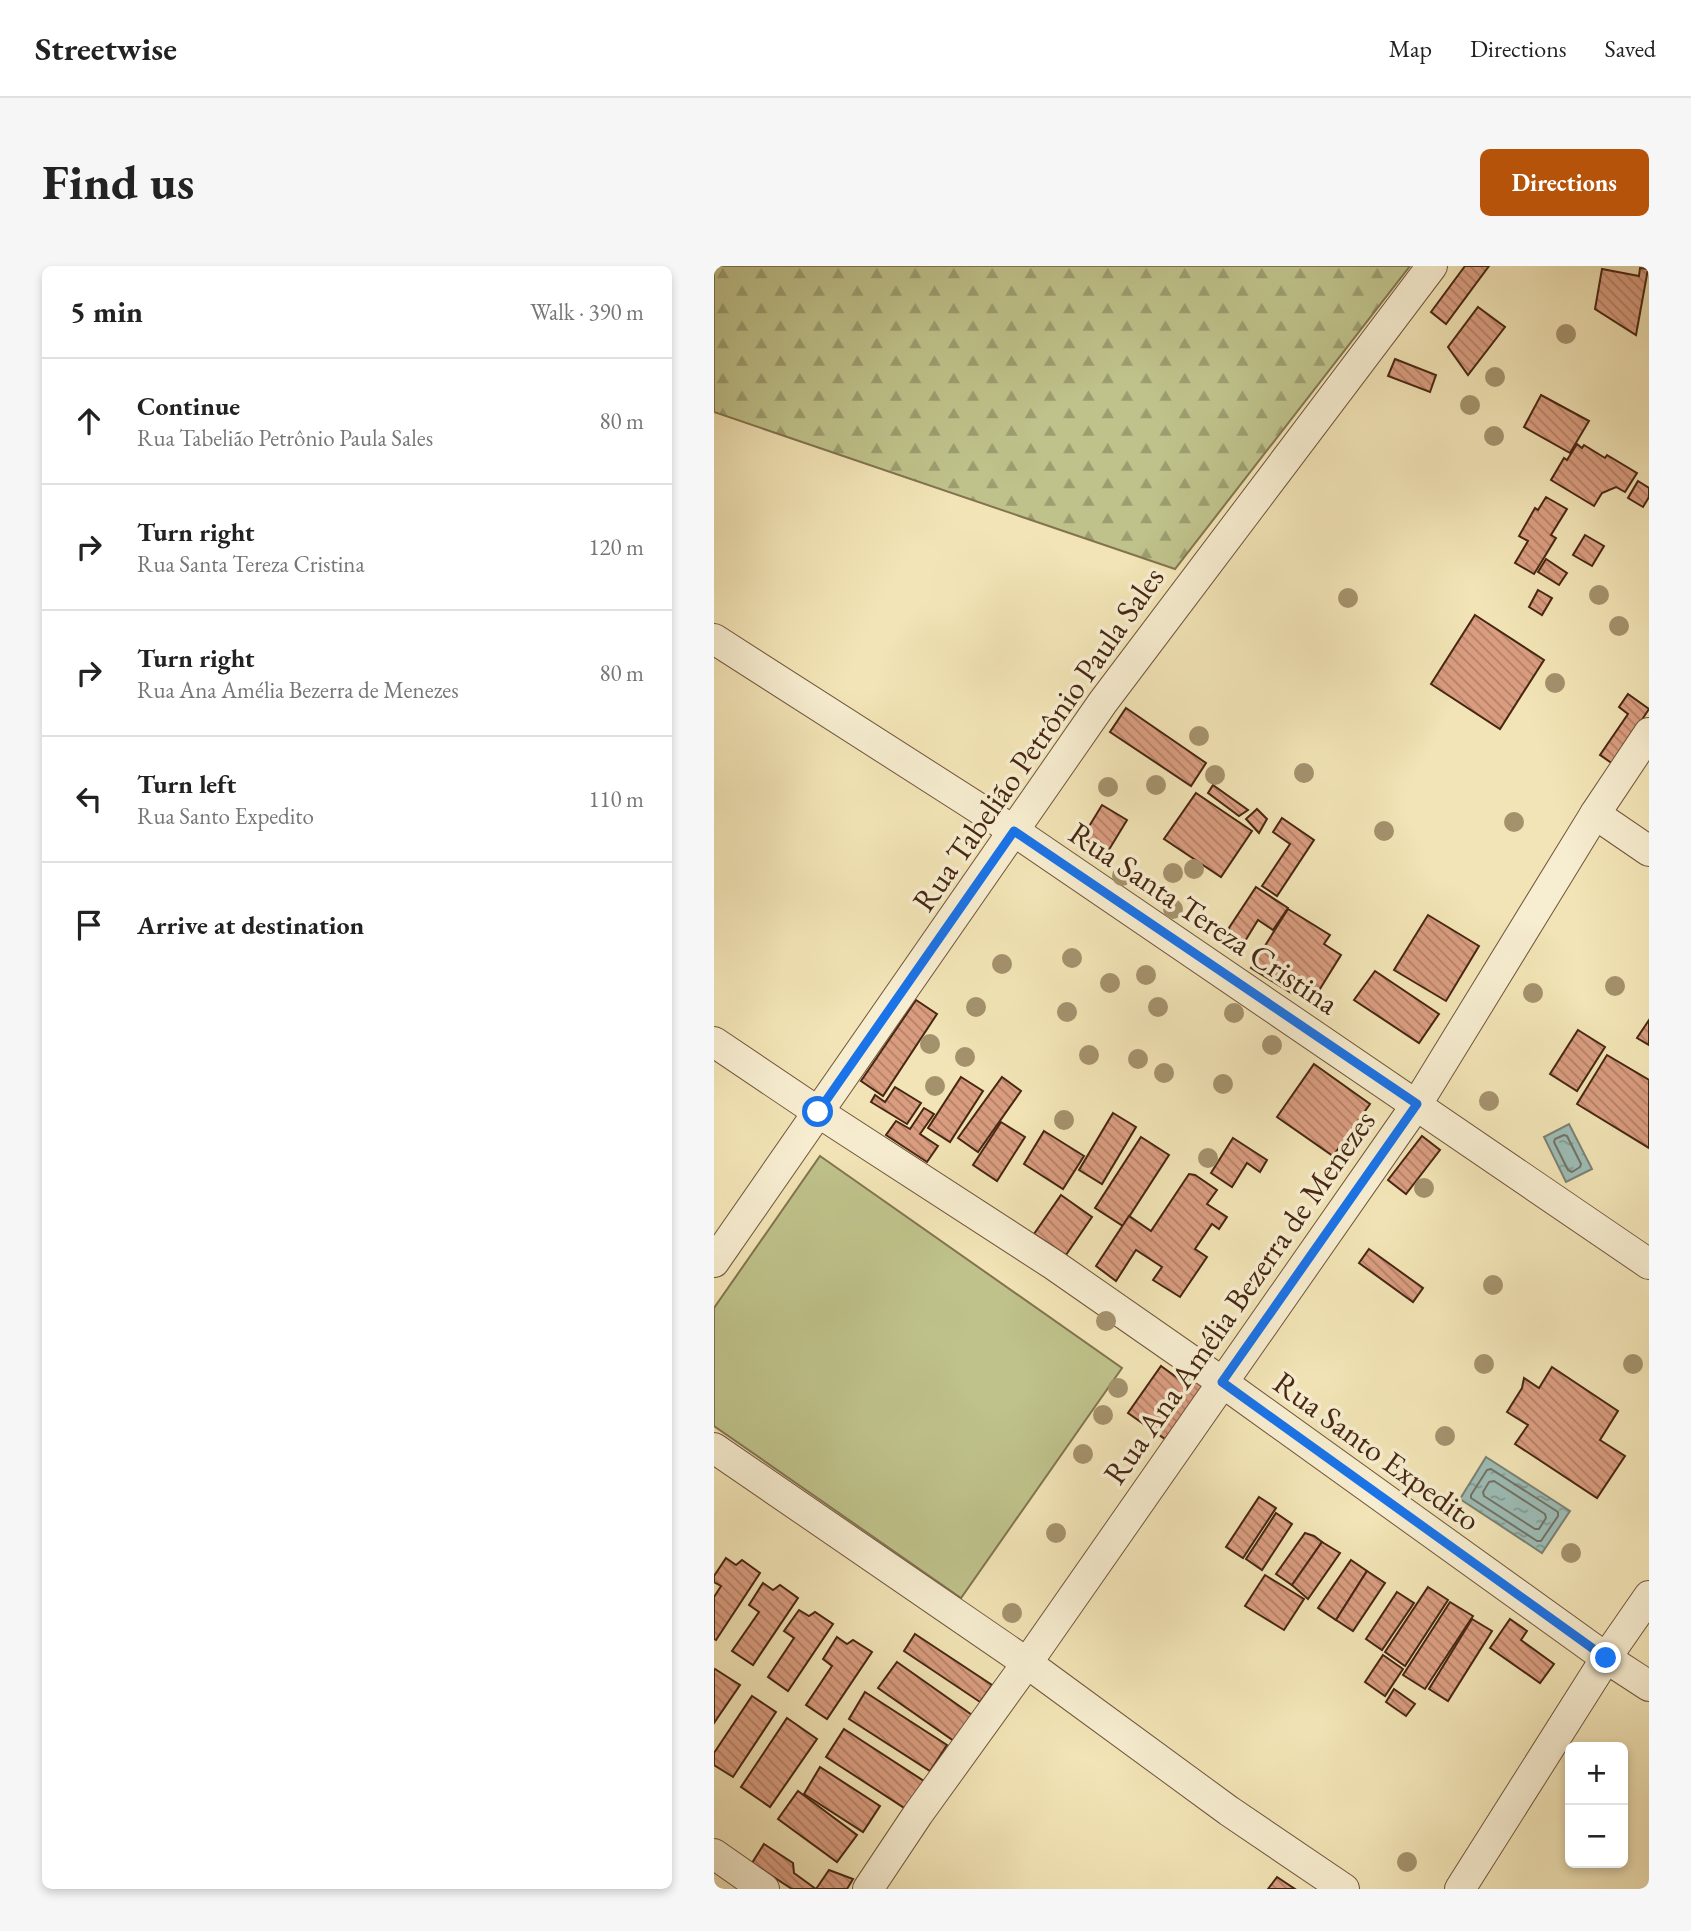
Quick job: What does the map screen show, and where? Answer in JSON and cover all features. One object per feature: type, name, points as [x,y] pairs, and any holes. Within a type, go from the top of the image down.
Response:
[{"type":"street","name":"Rua Tabelião Petrônio Paula Sales","points":[[714,1262],[1103,702],[1432,266]]},
{"type":"street","name":"Rua Santa Tereza Cristina","points":[[714,639],[1014,831],[1649,1264]]},
{"type":"street","name":"Rua Ana Amélia Bezerra de Menezes","points":[[868,1889],[1417,1104],[1595,814],[1649,733]]},
{"type":"street","points":[[1595,814],[1649,851]]},
{"type":"street","name":"Rua Santo Expedito","points":[[714,1042],[1054,1265],[1649,1686]]},
{"type":"street","points":[[714,1448],[1027,1663],[1229,1811],[1344,1889]]},
{"type":"street","points":[[1460,1889],[1606,1658],[1649,1596]]},
{"type":"street","points":[[714,1854],[765,1889]]},
{"type":"green space","points":[[714,266],[1410,266],[1175,569],[714,412]]},
{"type":"green space","points":[[820,1156],[1122,1368],[961,1598],[714,1426],[714,1308]]},
{"type":"water","points":[[1569,1124],[1592,1169],[1566,1182],[1544,1137]]},
{"type":"water","points":[[1486,1457],[1570,1511],[1542,1553],[1460,1499]]},
{"type":"building","points":[[1465,266],[1489,266],[1446,324],[1431,312]]},
{"type":"building","points":[[1640,268],[1648,269],[1636,335],[1595,309],[1602,269],[1639,276]]},
{"type":"building","points":[[1478,307],[1505,327],[1468,375],[1448,347]]},
{"type":"building","points":[[1395,359],[1436,375],[1430,392],[1388,376]]},
{"type":"building","points":[[1541,395],[1589,421],[1570,453],[1524,427]]},
{"type":"building","points":[[1577,444],[1582,448],[1584,445],[1605,458],[1607,455],[1637,473],[1625,492],[1616,487],[1602,493],[1594,506],[1551,480],[1564,458],[1567,460]]},
{"type":"building","points":[[1638,481],[1649,488],[1649,497],[1643,507],[1628,498]]},
{"type":"building","points":[[1546,497],[1567,509],[1551,535],[1556,538],[1534,574],[1515,563],[1528,541],[1519,536],[1535,508],[1538,510]]},
{"type":"building","points":[[1585,535],[1604,546],[1592,566],[1573,555]]},
{"type":"building","points":[[1546,559],[1567,573],[1559,585],[1538,572]]},
{"type":"building","points":[[1538,590],[1552,598],[1542,615],[1529,607]]},
{"type":"building","points":[[1475,615],[1544,660],[1500,729],[1431,684]]},
{"type":"building","points":[[1628,694],[1649,709],[1613,764],[1600,755],[1628,714],[1619,707]]},
{"type":"building","points":[[1126,708],[1206,763],[1191,786],[1110,732]]},
{"type":"building","points":[[1213,785],[1248,810],[1239,816],[1208,793]]},
{"type":"building","points":[[1196,793],[1252,831],[1221,877],[1164,839]]},
{"type":"building","points":[[1102,805],[1127,820],[1107,853],[1082,838]]},
{"type":"building","points":[[1257,809],[1267,819],[1259,833],[1246,819]]},
{"type":"building","points":[[1282,818],[1314,840],[1277,896],[1262,886],[1290,844],[1273,832]]},
{"type":"building","points":[[1256,887],[1288,908],[1273,930],[1258,920],[1239,951],[1221,940]]},
{"type":"building","points":[[1288,909],[1330,935],[1324,944],[1341,955],[1318,992],[1301,981],[1293,994],[1251,968]]},
{"type":"building","points":[[1428,915],[1479,946],[1446,1001],[1394,970]]},
{"type":"building","points":[[1375,971],[1439,1014],[1419,1043],[1354,1000]]},
{"type":"building","points":[[916,1000],[937,1014],[883,1096],[861,1081]]},
{"type":"building","points":[[1649,1020],[1649,1045],[1637,1038]]},
{"type":"building","points":[[1578,1030],[1605,1047],[1577,1091],[1550,1074]]},
{"type":"building","points":[[1607,1055],[1649,1080],[1649,1148],[1577,1104]]},
{"type":"building","points":[[1314,1064],[1370,1104],[1333,1156],[1277,1117]]},
{"type":"building","points":[[961,1077],[983,1091],[950,1142],[928,1128]]},
{"type":"building","points":[[1002,1077],[1021,1091],[978,1152],[958,1138]]},
{"type":"building","points":[[895,1087],[921,1103],[907,1124],[871,1102],[875,1095],[885,1102]]},
{"type":"building","points":[[924,1108],[934,1114],[920,1134],[938,1146],[927,1162],[886,1135],[896,1121],[910,1129]]},
{"type":"building","points":[[1113,1113],[1136,1127],[1102,1184],[1079,1170]]},
{"type":"building","points":[[1001,1122],[1025,1137],[997,1181],[973,1165]]},
{"type":"building","points":[[1044,1131],[1084,1156],[1063,1189],[1024,1164]]},
{"type":"building","points":[[1422,1136],[1440,1150],[1406,1194],[1388,1180]]},
{"type":"building","points":[[1141,1137],[1169,1155],[1123,1226],[1095,1208]]},
{"type":"building","points":[[1233,1138],[1267,1160],[1260,1172],[1247,1163],[1232,1187],[1211,1173]]},
{"type":"building","points":[[1189,1174],[1195,1175],[1217,1190],[1207,1204],[1227,1217],[1219,1229],[1212,1224],[1195,1249],[1207,1257],[1180,1297],[1153,1280],[1162,1267],[1136,1250],[1116,1281],[1096,1266],[1129,1216],[1151,1231]]},
{"type":"building","points":[[1061,1195],[1092,1217],[1066,1255],[1034,1234]]},
{"type":"building","points":[[1369,1249],[1423,1288],[1413,1302],[1359,1263]]},
{"type":"building","points":[[1161,1366],[1179,1379],[1188,1366],[1208,1380],[1165,1439],[1128,1413]]},
{"type":"building","points":[[1552,1367],[1618,1411],[1600,1440],[1625,1456],[1597,1498],[1515,1444],[1528,1425],[1507,1412],[1522,1388],[1524,1378],[1539,1388]]},
{"type":"building","points":[[1259,1497],[1276,1508],[1243,1558],[1226,1547]]},
{"type":"building","points":[[1276,1513],[1292,1524],[1262,1570],[1246,1559]]},
{"type":"building","points":[[1305,1533],[1322,1542],[1292,1585],[1276,1574]]},
{"type":"building","points":[[1322,1542],[1340,1553],[1308,1599],[1292,1585]]},
{"type":"building","points":[[726,1558],[736,1565],[742,1560],[760,1573],[716,1640],[714,1597],[721,1586],[714,1582],[714,1576]]},
{"type":"building","points":[[1351,1560],[1367,1571],[1336,1620],[1318,1608]]},
{"type":"building","points":[[1367,1571],[1385,1583],[1353,1631],[1336,1620]]},
{"type":"building","points":[[1265,1575],[1304,1599],[1284,1630],[1245,1606]]},
{"type":"building","points":[[763,1583],[773,1590],[780,1585],[798,1598],[753,1665],[732,1651],[759,1612],[749,1605]]},
{"type":"building","points":[[1428,1587],[1448,1600],[1405,1666],[1385,1652]]},
{"type":"building","points":[[1397,1592],[1414,1603],[1382,1650],[1366,1639]]},
{"type":"building","points":[[1450,1602],[1473,1616],[1425,1689],[1403,1675]]},
{"type":"building","points":[[799,1610],[809,1616],[815,1612],[833,1624],[788,1691],[768,1677],[794,1638],[784,1631]]},
{"type":"building","points":[[1472,1619],[1492,1631],[1448,1701],[1429,1689]]},
{"type":"building","points":[[1510,1619],[1527,1631],[1521,1640],[1554,1664],[1540,1683],[1490,1648]]},
{"type":"building","points":[[915,1634],[992,1685],[980,1702],[904,1651]]},
{"type":"building","points":[[837,1637],[847,1644],[853,1640],[872,1652],[827,1719],[806,1705],[832,1666],[823,1659]]},
{"type":"building","points":[[1383,1655],[1403,1669],[1385,1696],[1365,1682]]},
{"type":"building","points":[[897,1662],[972,1715],[954,1741],[878,1688]]},
{"type":"building","points":[[714,1670],[740,1685],[714,1723]]},
{"type":"building","points":[[1394,1689],[1415,1704],[1406,1716],[1386,1702]]},
{"type":"building","points":[[865,1692],[947,1745],[930,1771],[849,1719]]},
{"type":"building","points":[[752,1696],[776,1712],[733,1777],[714,1765],[714,1753]]},
{"type":"building","points":[[787,1718],[817,1739],[770,1807],[741,1787]]},
{"type":"building","points":[[844,1729],[927,1783],[909,1811],[826,1757]]},
{"type":"building","points":[[820,1767],[880,1806],[863,1832],[804,1794]]},
{"type":"building","points":[[798,1791],[857,1835],[837,1862],[778,1819]]},
{"type":"building","points":[[764,1844],[793,1863],[794,1873],[816,1889],[792,1889],[752,1863]]},
{"type":"building","points":[[829,1870],[853,1879],[847,1889],[816,1889]]},
{"type":"building","points":[[1277,1877],[1295,1889],[1268,1889]]},
{"type":"route","points":[[818,1112],[1014,831],[1417,1104],[1222,1382],[1606,1658]]}]
